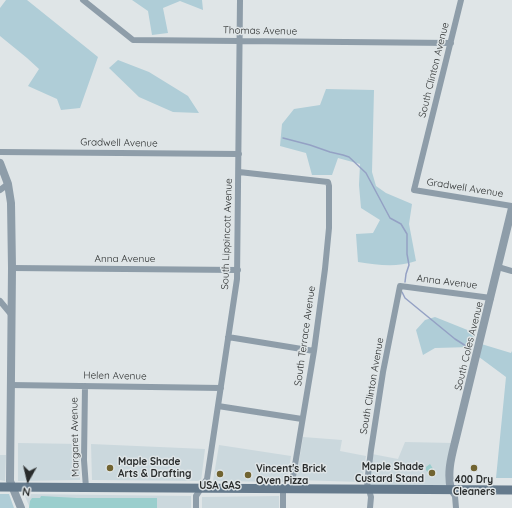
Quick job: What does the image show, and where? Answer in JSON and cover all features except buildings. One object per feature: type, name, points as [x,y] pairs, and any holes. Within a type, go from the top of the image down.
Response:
[{"type":"main road","points":[[0,487],[512,490]]},
{"type":"street","name":"Thomas Avenue","points":[[83,0],[133,40],[451,43]]},
{"type":"street","name":"South Lippincott Avenue","points":[[196,508],[196,496],[207,479],[238,270],[240,0]]},
{"type":"street","name":"South Clinton Avenue","points":[[414,190],[461,0]]},
{"type":"street","name":"Gradwell Avenue","points":[[0,152],[239,154]]},
{"type":"street","points":[[0,164],[8,184],[11,203],[12,268],[10,313],[10,480],[21,508]]},
{"type":"street","name":"South Terrace Avenue","points":[[239,172],[328,182],[329,186],[330,228],[314,351],[302,419],[283,508]]},
{"type":"street","points":[[0,190],[8,184]]},
{"type":"street","name":"Gradwell Avenue","points":[[414,190],[512,207]]},
{"type":"street","name":"South Coles Avenue","points":[[451,490],[449,470],[512,207]]},
{"type":"street","points":[[498,267],[512,271]]},
{"type":"street","name":"Anna Avenue","points":[[12,268],[238,270]]},
{"type":"street","name":"South Clinton Avenue","points":[[370,508],[368,483],[372,446],[400,286]]},
{"type":"street","name":"Anna Avenue","points":[[400,286],[491,298]]},
{"type":"street","points":[[0,301],[10,313]]},
{"type":"street","points":[[228,337],[314,351]]},
{"type":"street","name":"Helen Avenue","points":[[10,385],[221,388]]},
{"type":"street","name":"Margaret Avenue","points":[[85,386],[84,460],[86,488]]},
{"type":"street","points":[[218,406],[302,419]]},
{"type":"street","points":[[451,490],[456,496],[456,508]]},
{"type":"shaded area","points":[[6,0],[27,0],[98,57],[80,108],[61,110],[57,99],[28,86],[39,69],[0,36],[0,8]]},
{"type":"shaded area","points":[[132,0],[202,0],[203,10],[180,1],[163,8],[168,33],[152,35],[148,11]]},
{"type":"shaded area","points":[[118,60],[149,72],[188,96],[199,113],[173,112],[139,97],[109,68]]},
{"type":"shaded area","points":[[326,89],[374,90],[372,172],[376,186],[386,193],[412,204],[409,224],[416,261],[401,265],[380,265],[358,262],[356,234],[373,233],[380,220],[361,208],[359,185],[360,164],[338,158],[332,175],[312,175],[306,153],[280,146],[282,124],[294,109],[320,105]]},
{"type":"shaded area","points":[[435,317],[475,333],[471,347],[435,348],[423,355],[416,330],[425,320]]},
{"type":"shaded area","points":[[478,343],[511,353],[512,351],[512,478],[496,478],[506,377],[475,354]]},
{"type":"shaded area","points":[[303,437],[342,440],[340,451],[366,456],[362,482],[296,480]]},
{"type":"shaded area","points":[[405,442],[453,443],[449,489],[369,488],[372,454],[398,459]]},
{"type":"shaded area","points":[[18,443],[80,444],[80,480],[18,481]]},
{"type":"shaded area","points":[[91,444],[205,449],[201,481],[92,480]]},
{"type":"shaded area","points":[[219,445],[291,456],[287,482],[213,481]]},
{"type":"shaded area","points":[[0,455],[6,455],[5,481],[0,480]]},
{"type":"shaded area","points":[[0,494],[9,494],[14,508],[0,508]]},
{"type":"shaded area","points":[[24,494],[191,496],[191,508],[30,508]]},
{"type":"shaded area","points":[[279,496],[279,508],[202,508],[202,497]]},
{"type":"waterway","points":[[283,138],[349,157],[366,173],[390,218],[401,224],[407,234],[407,254],[409,265],[405,282]]},
{"type":"waterway","points":[[402,292],[405,298],[455,339],[466,346],[470,352]]},
{"type":"place","name":"Maple Shade Arts & Drafting","points":[[110,468]]},
{"type":"place","name":"400 Dry Cleaners","points":[[474,468]]},
{"type":"place","name":"Maple Shade Custard Stand","points":[[432,473]]},
{"type":"place","name":"USA GAS","points":[[220,474]]},
{"type":"place","name":"Vincent's Brick Oven Pizza","points":[[248,475]]}]
